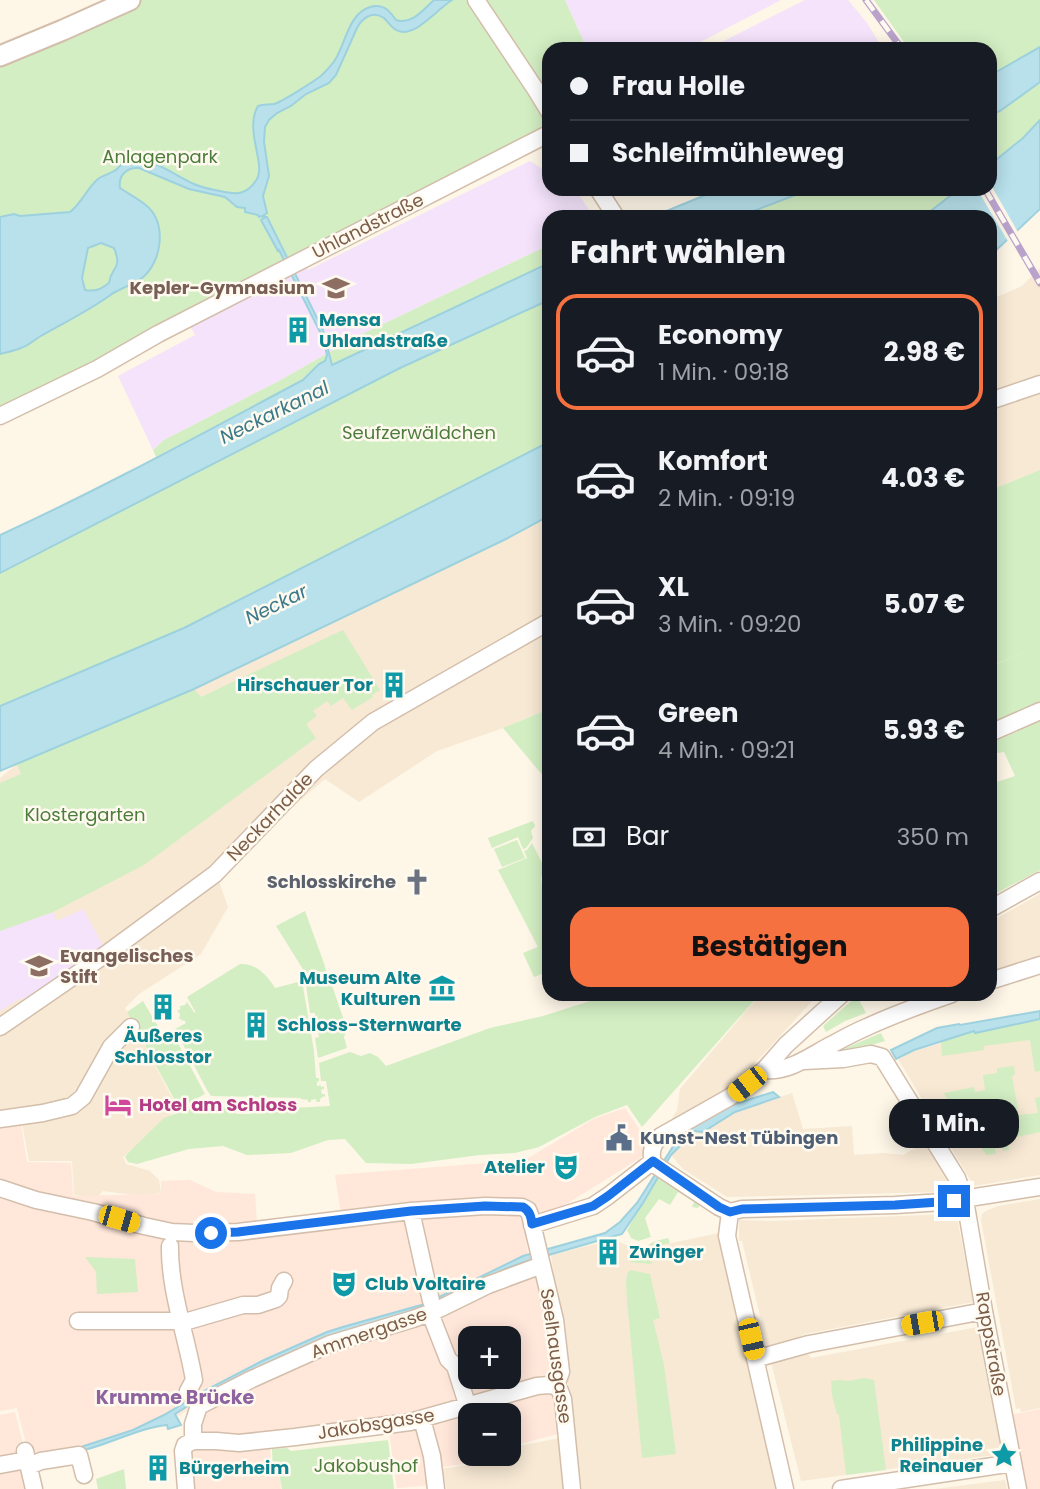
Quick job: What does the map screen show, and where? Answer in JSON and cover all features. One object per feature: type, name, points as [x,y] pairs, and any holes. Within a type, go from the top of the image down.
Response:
[{"type":"street","points":[[0,56],[130,0]]},
{"type":"street","points":[[476,0],[542,100]]},
{"type":"street","name":"Uhlandstraße","points":[[0,416],[97,369],[158,334],[542,137]]},
{"type":"street","points":[[997,399],[1040,384]]},
{"type":"street","name":"Neckarhalde","points":[[0,1027],[215,874],[316,769],[373,722],[542,626]]},
{"type":"street","points":[[997,730],[1040,711]]},
{"type":"street","points":[[997,905],[1040,881]]},
{"type":"street","points":[[997,979],[1040,965]]},
{"type":"street","points":[[653,1161],[652,1149],[656,1140],[730,1097],[764,1070],[786,1045],[834,1001]]},
{"type":"street","points":[[764,1070],[771,1071],[804,1061],[865,1028],[932,1001]]},
{"type":"street","points":[[0,1119],[72,1106],[83,1097],[111,1047],[131,1027]]},
{"type":"street","name":"Rappstraße","points":[[804,1061],[871,1054],[881,1057],[957,1178],[965,1200],[1018,1489]]},
{"type":"street","points":[[653,1161],[730,1212],[965,1200],[1040,1187]]},
{"type":"street","points":[[0,1188],[36,1200],[144,1226],[187,1233],[238,1232],[411,1211],[485,1206],[517,1206],[527,1210],[532,1224],[593,1206],[653,1161]]},
{"type":"street","points":[[411,1211],[431,1307],[467,1403]]},
{"type":"street","points":[[730,1212],[727,1236],[785,1489]]},
{"type":"street","name":"Seelhausgasse","points":[[532,1224],[558,1343],[561,1372],[556,1386],[563,1399],[572,1489]]},
{"type":"street","points":[[170,1246],[181,1322],[194,1380],[188,1391],[199,1406],[193,1424],[193,1441],[185,1445],[183,1451],[186,1489]]},
{"type":"street","name":"Ammergasse","points":[[199,1406],[268,1366],[328,1339],[431,1307],[488,1285],[539,1257]]},
{"type":"street","points":[[78,1321],[192,1320],[276,1299],[284,1281]]},
{"type":"street","points":[[755,1359],[809,1344],[984,1311]]},
{"type":"street","name":"Jakobsgasse","points":[[482,1403],[543,1385],[556,1386]]},
{"type":"street","name":"Jakobsgasse","points":[[193,1441],[262,1441],[422,1419],[458,1410]]},
{"type":"street","points":[[422,1419],[432,1456],[436,1489]]},
{"type":"street","points":[[0,1465],[27,1459],[41,1461],[79,1455],[85,1475]]},
{"type":"street","points":[[27,1459],[34,1489]]},
{"type":"street","points":[[841,1489],[1013,1463]]},
{"type":"shaded area","points":[[565,0],[781,0],[700,42],[584,42]]},
{"type":"shaded area","points":[[805,0],[848,0],[879,42],[722,42]]},
{"type":"shaded area","name":"Kepler-Gymnasium","points":[[530,161],[542,169],[542,196],[580,196],[589,210],[542,210],[542,248],[356,337],[279,381],[164,440],[153,450],[118,376],[195,335],[180,307],[295,245],[308,270]]},
{"type":"shaded area","points":[[1040,268],[1040,470],[997,488],[997,297],[1022,286]]},
{"type":"shaded area","points":[[542,520],[542,712],[437,751],[359,802],[325,779],[216,873],[228,907],[201,954],[139,994],[125,1008],[178,1109],[123,1157],[126,1164],[150,1171],[159,1180],[161,1193],[141,1196],[103,1191],[96,1198],[74,1195],[72,1161],[29,1161],[22,1123],[0,1121],[0,778],[17,764],[194,689]]},
{"type":"shaded area","points":[[1040,894],[1040,958],[997,973],[997,918]]},
{"type":"shaded area","name":"Evangelisches Stift","points":[[83,909],[104,947],[25,1002],[21,998],[0,1011],[0,931],[53,912],[57,921]]},
{"type":"shaded area","points":[[755,1001],[812,1001],[748,1071],[722,1092],[669,1124],[677,1110],[680,1089]]},
{"type":"shaded area","points":[[1040,1020],[1040,1175],[974,1186],[898,1059],[914,1051],[973,1034]]},
{"type":"shaded area","points":[[792,1093],[803,1129],[852,1126],[854,1155],[903,1155],[924,1143],[951,1184],[945,1192],[727,1197],[683,1169],[671,1155],[695,1131],[703,1132],[735,1112]]},
{"type":"shaded area","points":[[625,1108],[643,1135],[645,1155],[525,1230],[529,1266],[193,1407],[160,1427],[89,1449],[30,1459],[17,1408],[0,1411],[0,1123],[21,1124],[27,1162],[71,1163],[73,1196],[161,1194],[161,1181],[190,1180],[216,1192],[255,1194],[257,1223],[341,1214],[335,1175],[525,1160],[595,1118]]},
{"type":"shaded area","points":[[1040,1199],[1040,1408],[1021,1412],[1020,1408],[1016,1409],[981,1220],[982,1214],[998,1206]]},
{"type":"shaded area","points":[[954,1214],[957,1217],[973,1302],[805,1334],[787,1342],[767,1345],[742,1241],[739,1241],[739,1220]]},
{"type":"shaded area","points":[[719,1233],[740,1315],[777,1489],[582,1489],[551,1255],[617,1241],[631,1247],[653,1247]]},
{"type":"shaded area","points":[[538,1272],[555,1345],[561,1433],[521,1444],[521,1403],[458,1403],[458,1465],[436,1468],[436,1485],[397,1488],[389,1431],[270,1445],[272,1474],[279,1474],[281,1489],[191,1489],[188,1450],[198,1408],[327,1350]]},
{"type":"shaded area","points":[[978,1327],[1002,1454],[801,1481],[771,1362],[803,1354],[811,1358]]},
{"type":"shaded area","points":[[1040,1409],[1040,1489],[1020,1489],[1005,1416]]},
{"type":"shaded area","points":[[15,1412],[34,1489],[0,1489],[0,1415]]},
{"type":"shaded area","points":[[560,1438],[566,1489],[447,1489],[441,1469],[461,1466],[521,1466],[521,1445]]},
{"type":"shaded area","points":[[1005,1480],[1007,1489],[935,1489]]},
{"type":"green space","name":"Anlagenpark","points":[[130,0],[565,0],[584,42],[542,42],[542,137],[0,416],[0,56]]},
{"type":"green space","points":[[874,0],[1040,0],[1040,47],[997,72],[997,42],[904,42]]},
{"type":"green space","points":[[1040,82],[1040,120],[997,159],[997,112]]},
{"type":"green space","points":[[793,196],[950,196],[932,210],[756,210]]},
{"type":"green space","points":[[542,248],[542,266],[333,365],[156,457],[153,450],[164,440],[279,381],[356,337]]},
{"type":"green space","name":"Seufzerwäldchen","points":[[542,302],[542,446],[184,628],[0,706],[0,573],[400,368]]},
{"type":"green space","points":[[1040,470],[1040,702],[997,722],[997,664],[1029,650],[997,663],[997,488]]},
{"type":"green space","name":"Klostergarten","points":[[343,630],[380,690],[372,695],[373,697],[352,710],[343,698],[331,706],[327,701],[313,711],[317,716],[306,724],[316,738],[144,865],[53,912],[0,931],[0,783],[21,774],[17,764],[194,689],[201,697]]},
{"type":"green space","points":[[542,712],[542,775],[503,728]]},
{"type":"green space","points":[[1040,721],[1040,870],[997,893],[997,782],[1015,776],[1004,752],[997,753],[997,740]]},
{"type":"green space","points":[[533,821],[533,838],[526,848],[523,849],[518,837],[492,848],[488,838]]},
{"type":"green space","points":[[517,840],[525,858],[502,867],[494,849]]},
{"type":"green space","points":[[532,843],[542,863],[542,974],[534,977],[523,953],[538,947],[498,870],[527,858],[524,851]]},
{"type":"green space","points":[[305,911],[347,1029],[344,1037],[347,1048],[318,1058],[315,1038],[319,1037],[318,1030],[313,1031],[311,1020],[315,1018],[315,1013],[310,1013],[304,971],[276,926]]},
{"type":"green space","points":[[240,964],[251,965],[260,971],[275,988],[302,981],[316,1078],[319,1078],[317,1086],[324,1086],[324,1090],[321,1090],[322,1094],[325,1094],[325,1098],[324,1096],[320,1099],[320,1102],[316,1102],[316,1099],[308,1102],[300,1098],[211,1096],[207,1090],[175,1029],[186,1023],[179,1019],[177,1010],[187,1002],[196,1013],[187,997]]},
{"type":"green space","points":[[143,1001],[163,1035],[172,1032],[205,1094],[179,1108],[127,1012]]},
{"type":"green space","points":[[590,1001],[754,1001],[642,1127],[627,1105],[595,1117],[539,1147],[515,1153],[411,1164],[366,1163],[345,1139],[328,1140],[291,1153],[247,1155],[223,1146],[189,1149],[137,1164],[128,1162],[125,1157],[164,1118],[191,1108],[228,1107],[237,1114],[248,1114],[272,1109],[330,1106],[326,1081],[321,1081],[319,1063],[350,1052],[361,1056],[370,1053],[386,1066],[490,1028],[543,1016]]},
{"type":"green space","points":[[851,1001],[860,1001],[866,1013],[826,1032],[823,1026]]},
{"type":"green space","points":[[1040,1019],[1040,1071],[1035,1072],[1030,1040],[984,1046],[984,1050],[942,1056],[941,1042],[974,1031],[976,1033]]},
{"type":"green space","points":[[881,1033],[885,1041],[848,1052],[836,1052]]},
{"type":"green space","points":[[1014,1066],[1015,1075],[1012,1076],[1019,1115],[1038,1113],[1035,1098],[1040,1097],[1040,1132],[1008,1139],[1009,1150],[1003,1151],[1000,1124],[991,1125],[996,1154],[986,1155],[959,1102],[951,1106],[944,1093],[974,1087],[975,1092],[985,1090],[983,1075],[997,1073],[997,1068]]},
{"type":"green space","points":[[658,1178],[701,1203],[698,1208],[692,1207],[694,1202],[678,1192],[670,1205],[659,1199],[645,1218],[651,1237],[638,1241],[631,1238],[627,1230]]},
{"type":"green space","points":[[668,1238],[670,1243],[648,1249],[652,1264],[630,1262],[631,1259],[641,1258],[651,1244]]},
{"type":"green space","points":[[85,1257],[135,1259],[138,1292],[97,1294],[96,1272]]},
{"type":"green space","points":[[630,1270],[650,1274],[660,1318],[653,1320],[664,1365],[676,1454],[642,1458],[627,1301],[626,1281]]},
{"type":"green space","points":[[864,1378],[874,1380],[886,1470],[846,1475],[839,1415],[832,1395],[831,1381]]},
{"type":"green space","name":"Jakobushof","points":[[388,1440],[394,1489],[282,1489],[279,1474],[273,1474],[272,1449],[287,1448],[291,1451]]},
{"type":"green space","points":[[124,1469],[126,1489],[98,1489],[96,1479]]},
{"type":"water","name":"Neckarkanal","points":[[434,0],[452,0],[421,25],[408,31],[396,30],[380,16],[365,18],[357,28],[336,75],[329,83],[306,94],[269,120],[265,127],[264,142],[269,176],[263,196],[267,213],[264,215],[323,330],[332,365],[542,266],[542,303],[400,368],[0,573],[0,535],[115,479],[303,380],[325,361],[327,355],[323,338],[261,220],[264,218],[262,216],[245,212],[245,208],[237,207],[225,197],[189,189],[139,168],[124,173],[120,179],[120,188],[147,206],[157,223],[160,243],[149,271],[138,281],[113,293],[26,346],[0,354],[0,217],[70,212],[98,179],[124,163],[138,160],[155,164],[197,185],[241,193],[253,184],[259,173],[253,125],[258,106],[274,104],[321,76],[335,60],[352,22],[363,11],[370,7],[382,7],[396,20],[402,21],[412,19]],"holes":[[[101,243],[114,248],[117,264],[109,283],[98,290],[85,290],[82,278],[88,248]]]},
{"type":"water","points":[[1040,47],[1040,82],[997,112],[997,72]]},
{"type":"water","points":[[1040,120],[1040,209],[997,249],[997,210],[932,210],[950,196],[997,196],[997,159]]},
{"type":"water","points":[[703,196],[793,196],[756,210],[669,210]]},
{"type":"water","name":"Neckar","points":[[542,446],[542,520],[194,689],[0,771],[0,706],[184,628]]},
{"type":"water","points":[[1040,1011],[1040,1019],[975,1033],[974,1031],[914,1050],[896,1059],[891,1050],[937,1028]]},
{"type":"water","points":[[773,1092],[779,1097],[735,1112],[703,1132],[695,1131],[671,1155],[622,1234],[524,1262],[424,1309],[323,1339],[278,1358],[207,1394],[175,1414],[181,1425],[168,1429],[167,1425],[146,1429],[88,1449],[0,1460],[81,1447],[133,1430],[264,1360],[327,1332],[425,1304],[523,1256],[605,1233],[620,1222],[637,1203],[674,1145],[697,1124],[732,1105]]},
{"type":"pier","points":[[981,196],[997,196],[1019,234],[1009,243],[997,223],[997,210],[989,210]]},
{"type":"railway","points":[[866,0],[897,42]]},
{"type":"railway","points":[[989,196],[1040,283]]},
{"type":"place","name":"Kepler-Gymnasium","points":[[336,288]]},
{"type":"place","name":"Mensa Uhlandstraße","points":[[298,330]]},
{"type":"place","name":"Hirschauer Tor","points":[[394,685]]},
{"type":"place","name":"Schlosskirche","points":[[417,882]]},
{"type":"place","name":"Evangelisches Stift","points":[[39,966]]},
{"type":"place","name":"Museum Alte Kulturen","points":[[442,988]]},
{"type":"place","name":"Äußeres Schlosstor","points":[[163,1007]]},
{"type":"place","name":"Schloss-Sternwarte","points":[[256,1025]]},
{"type":"place","name":"Hotel am Schloss","points":[[118,1105]]},
{"type":"place","name":"Kunst-Nest Tübingen","points":[[619,1138]]},
{"type":"place","name":"Atelier","points":[[566,1167]]},
{"type":"place","name":"Zwinger","points":[[608,1252]]},
{"type":"place","name":"Club Voltaire","points":[[344,1284]]},
{"type":"place","name":"Philippine Reinauer","points":[[1004,1455]]},
{"type":"place","name":"Bürgerheim","points":[[158,1468]]},
{"type":"district","name":"Krumme Brücke","points":[[175,1397]]},
{"type":"route","points":[[211,1233],[411,1211],[485,1206],[523,1207],[530,1215],[532,1224],[593,1206],[653,1161],[730,1212],[742,1209],[954,1201]]}]
